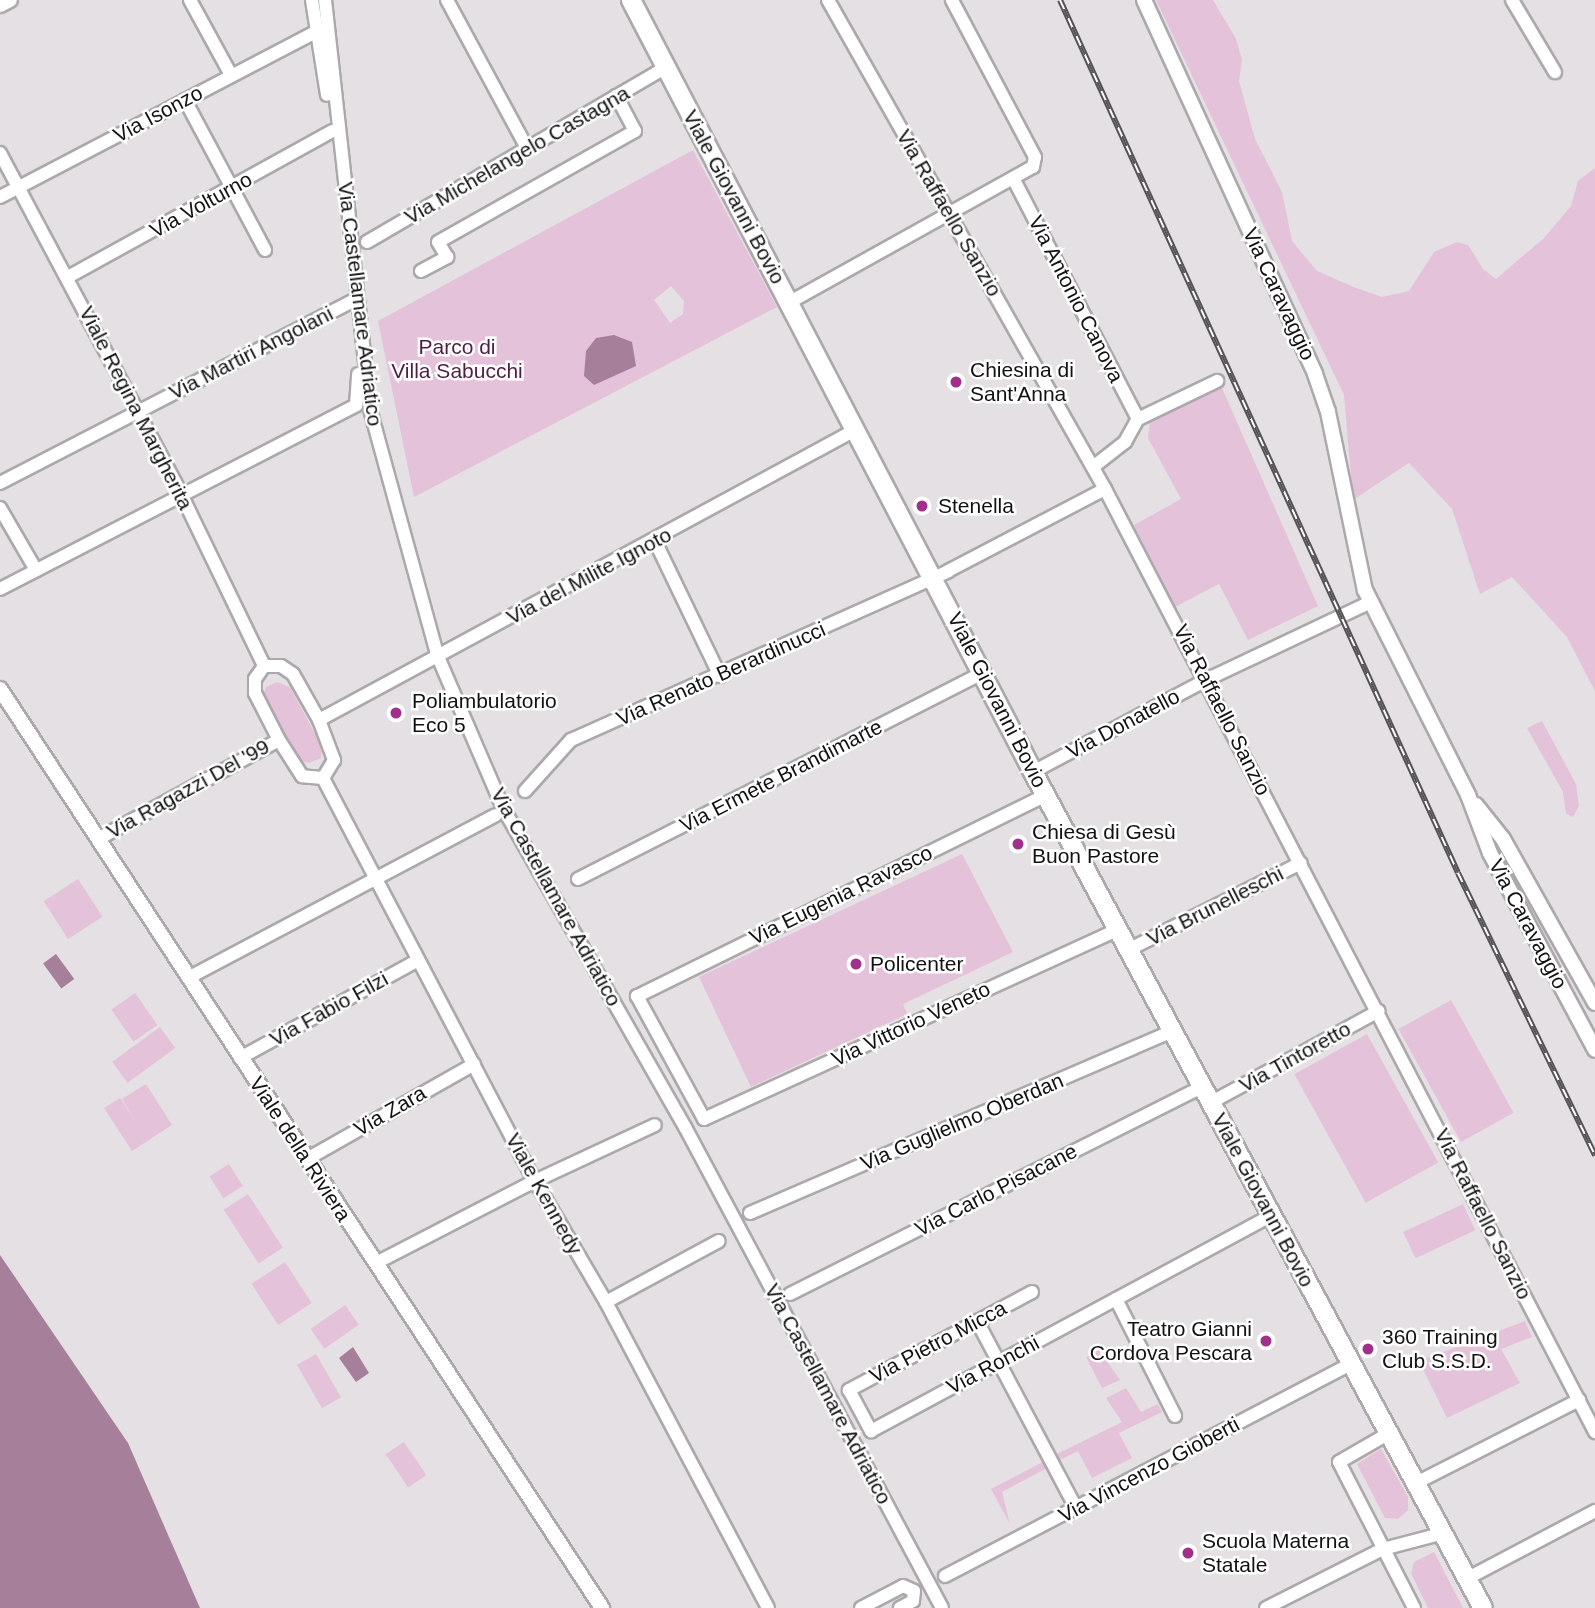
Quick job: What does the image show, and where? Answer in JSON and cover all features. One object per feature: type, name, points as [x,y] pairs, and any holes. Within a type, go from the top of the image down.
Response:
[{"type":"main road","name":"Viale Giovanni Bovio","points":[[631,0],[857,429],[1033,772],[1271,1216],[1418,1482],[1483,1608]]},
{"type":"street","points":[[0,5],[10,0]]},
{"type":"street","points":[[190,0],[231,75]]},
{"type":"street","points":[[0,589],[360,401],[353,301],[332,131],[312,0]]},
{"type":"street","name":"Via Castellamare Adriatico","points":[[325,0],[370,409],[438,657],[503,808],[691,1138],[942,1608]]},
{"type":"street","points":[[447,0],[527,148]]},
{"type":"street","name":"Via Raffaello Sanzio","points":[[828,0],[1105,489],[1207,680],[1595,1432]]},
{"type":"street","points":[[790,302],[1033,167],[1035,157],[952,0]]},
{"type":"street","name":"Via Caravaggio","points":[[1144,0],[1315,374],[1328,412],[1357,567],[1367,602],[1468,795],[1490,853],[1595,1050]]},
{"type":"street","points":[[1513,0],[1555,72]]},
{"type":"street","name":"Via Isonzo","points":[[0,197],[317,31]]},
{"type":"street","name":"Via Michelangelo Castagna","points":[[367,242],[666,67]]},
{"type":"street","points":[[421,271],[447,257],[438,242],[635,131],[616,96]]},
{"type":"street","points":[[185,100],[265,250]]},
{"type":"street","name":"Via Volturno","points":[[68,277],[332,131]]},
{"type":"street","name":"Viale Regina Margherita","points":[[0,153],[182,496],[264,666]]},
{"type":"street","name":"Via Antonio Canova","points":[[1013,178],[1138,419]]},
{"type":"street","name":"Via Martiri Angolani","points":[[0,483],[353,301]]},
{"type":"street","points":[[1093,467],[1125,442],[1138,419],[1217,381]]},
{"type":"street","name":"Via del Milite Ignoto","points":[[319,720],[655,541],[857,429]]},
{"type":"street","name":"Via Renato Berardinucci","points":[[525,790],[571,740],[720,676],[933,577],[1105,489]]},
{"type":"street","points":[[0,508],[36,570]]},
{"type":"street","points":[[655,541],[720,676]]},
{"type":"street","name":"Via Donatello","points":[[1033,772],[1207,680],[1367,602]]},
{"type":"street","points":[[264,666],[281,666],[293,674],[319,720],[334,760],[323,778],[302,776],[279,740],[255,693],[255,679],[264,666]]},
{"type":"street","name":"Via Ermete Brandimarte","points":[[578,879],[983,673]]},
{"type":"street","name":"Viale della Riviera","points":[[0,689],[602,1608]]},
{"type":"street","name":"Via Ragazzi Del '99","points":[[98,839],[279,740]]},
{"type":"street","name":"Viale Kennedy","points":[[323,778],[535,1181],[606,1301],[768,1608]]},
{"type":"street","name":"Via Eugenia Ravasco","points":[[704,1119],[637,996],[1046,795]]},
{"type":"street","name":"Via Caravaggio","points":[[1468,795],[1503,839],[1595,1003]]},
{"type":"street","points":[[188,978],[496,816]]},
{"type":"street","name":"Via Brunelleschi","points":[[1130,949],[1301,863]]},
{"type":"street","name":"Via Vittorio Veneto","points":[[704,1119],[1119,929]]},
{"type":"street","name":"Via Fabio Filzi","points":[[240,1058],[418,960]]},
{"type":"street","name":"Via Tintoretto","points":[[1210,1103],[1379,1012]]},
{"type":"street","name":"Via Guglielmo Oberdan","points":[[750,1213],[1173,1031]]},
{"type":"street","name":"Via Zara","points":[[307,1159],[474,1064]]},
{"type":"street","name":"Via Carlo Pisacane","points":[[790,1294],[1202,1087]]},
{"type":"street","points":[[376,1263],[535,1181],[655,1125]]},
{"type":"street","name":"Via Ronchi","points":[[871,1432],[1271,1216]]},
{"type":"street","points":[[606,1301],[719,1241]]},
{"type":"street","name":"Via Pietro Micca","points":[[871,1432],[849,1391],[1032,1292]]},
{"type":"street","points":[[1116,1300],[1175,1416]]},
{"type":"street","points":[[977,1321],[1076,1508]]},
{"type":"street","name":"Via Vincenzo Gioberti","points":[[945,1576],[1352,1363]]},
{"type":"street","points":[[1418,1482],[1579,1401]]},
{"type":"street","points":[[1391,1432],[1339,1462],[1414,1608]]},
{"type":"street","points":[[1468,1578],[1595,1511]]},
{"type":"street","points":[[1266,1608],[1383,1549],[1444,1533]]},
{"type":"street","points":[[861,1608],[902,1586],[914,1591],[913,1601],[900,1608]]},
{"type":"green space","points":[[1156,0],[1213,0],[1236,39],[1242,60],[1239,81],[1255,139],[1282,192],[1292,241],[1317,271],[1356,288],[1382,297],[1409,291],[1434,252],[1457,242],[1468,245],[1483,269],[1496,279],[1544,238],[1571,206],[1578,181],[1595,168],[1595,691],[1567,637],[1512,577],[1480,594],[1452,509],[1409,463],[1353,500],[1344,395]]},
{"type":"green space","name":"Parco di Villa Sabucchi","points":[[693,150],[777,307],[414,497],[378,321]],"holes":[[[671,286],[684,301],[683,314],[670,323],[654,300]]]},
{"type":"green space","points":[[1222,388],[1318,606],[1248,640],[1219,584],[1175,607],[1134,525],[1181,499],[1148,438],[1150,418]]},
{"type":"green space","points":[[277,682],[290,687],[322,747],[321,758],[309,763],[298,760],[263,696],[266,687]]},
{"type":"green space","points":[[1542,721],[1576,784],[1579,806],[1573,817],[1566,814],[1563,792],[1527,728]]},
{"type":"green space","name":"Policenter","points":[[962,854],[1013,952],[903,1004],[907,1014],[751,1087],[699,977]]},
{"type":"green space","points":[[78,879],[103,917],[68,939],[44,901]]},
{"type":"green space","points":[[135,993],[157,1025],[134,1042],[111,1010]]},
{"type":"green space","points":[[1451,1000],[1514,1113],[1461,1142],[1399,1029]]},
{"type":"green space","points":[[160,1027],[175,1048],[128,1083],[112,1062]]},
{"type":"green space","points":[[1367,1034],[1438,1163],[1366,1203],[1294,1074]]},
{"type":"green space","points":[[146,1084],[172,1125],[132,1151],[104,1108],[120,1098],[136,1122],[122,1099]]},
{"type":"green space","points":[[229,1164],[243,1186],[223,1198],[209,1176]]},
{"type":"green space","points":[[248,1194],[283,1248],[259,1263],[224,1210]]},
{"type":"green space","points":[[1463,1204],[1475,1230],[1415,1258],[1403,1232]]},
{"type":"green space","points":[[285,1262],[312,1303],[278,1325],[251,1284]]},
{"type":"green space","points":[[345,1305],[359,1325],[324,1349],[311,1329]]},
{"type":"green space","points":[[1525,1321],[1532,1337],[1501,1349],[1520,1383],[1447,1418],[1419,1361]]},
{"type":"green space","points":[[1099,1350],[1120,1380],[1102,1388],[1086,1357]]},
{"type":"green space","points":[[316,1354],[341,1397],[322,1408],[297,1365]]},
{"type":"green space","points":[[1126,1388],[1141,1412],[1158,1404],[1162,1412],[1119,1433],[1132,1458],[1092,1478],[1078,1451],[1060,1460],[1057,1454],[1122,1422],[1106,1398]]},
{"type":"green space","points":[[404,1442],[426,1475],[408,1487],[386,1454]]},
{"type":"green space","points":[[1381,1449],[1408,1497],[1408,1510],[1398,1519],[1385,1518],[1357,1464]]},
{"type":"green space","points":[[1043,1462],[1047,1468],[1002,1492],[1010,1524],[991,1489]]},
{"type":"green space","points":[[1434,1552],[1463,1608],[1428,1608],[1411,1573],[1414,1562]]},
{"type":"shaded area","points":[[614,335],[632,342],[636,366],[594,385],[584,376],[586,351],[596,338]]},
{"type":"shaded area","points":[[56,954],[74,979],[61,988],[43,963]]},
{"type":"shaded area","points":[[0,1255],[128,1443],[200,1608],[0,1608]]},
{"type":"shaded area","points":[[353,1347],[369,1373],[356,1382],[339,1358]]},
{"type":"railway","points":[[1060,0],[1458,873],[1595,1155]]},
{"type":"place","name":"Chiesina di Sant'Anna","points":[[956,382]]},
{"type":"place","name":"Stenella","points":[[922,506]]},
{"type":"place","name":"Poliambulatorio Eco 5","points":[[396,713]]},
{"type":"place","name":"Chiesa di Gesù Buon Pastore","points":[[1018,844]]},
{"type":"place","name":"Policenter","points":[[856,964]]},
{"type":"place","name":"Teatro Gianni Cordova Pescara","points":[[1266,1341]]},
{"type":"place","name":"360 Training Club S.S.D.","points":[[1368,1349]]},
{"type":"place","name":"Scuola Materna Statale","points":[[1188,1553]]}]
